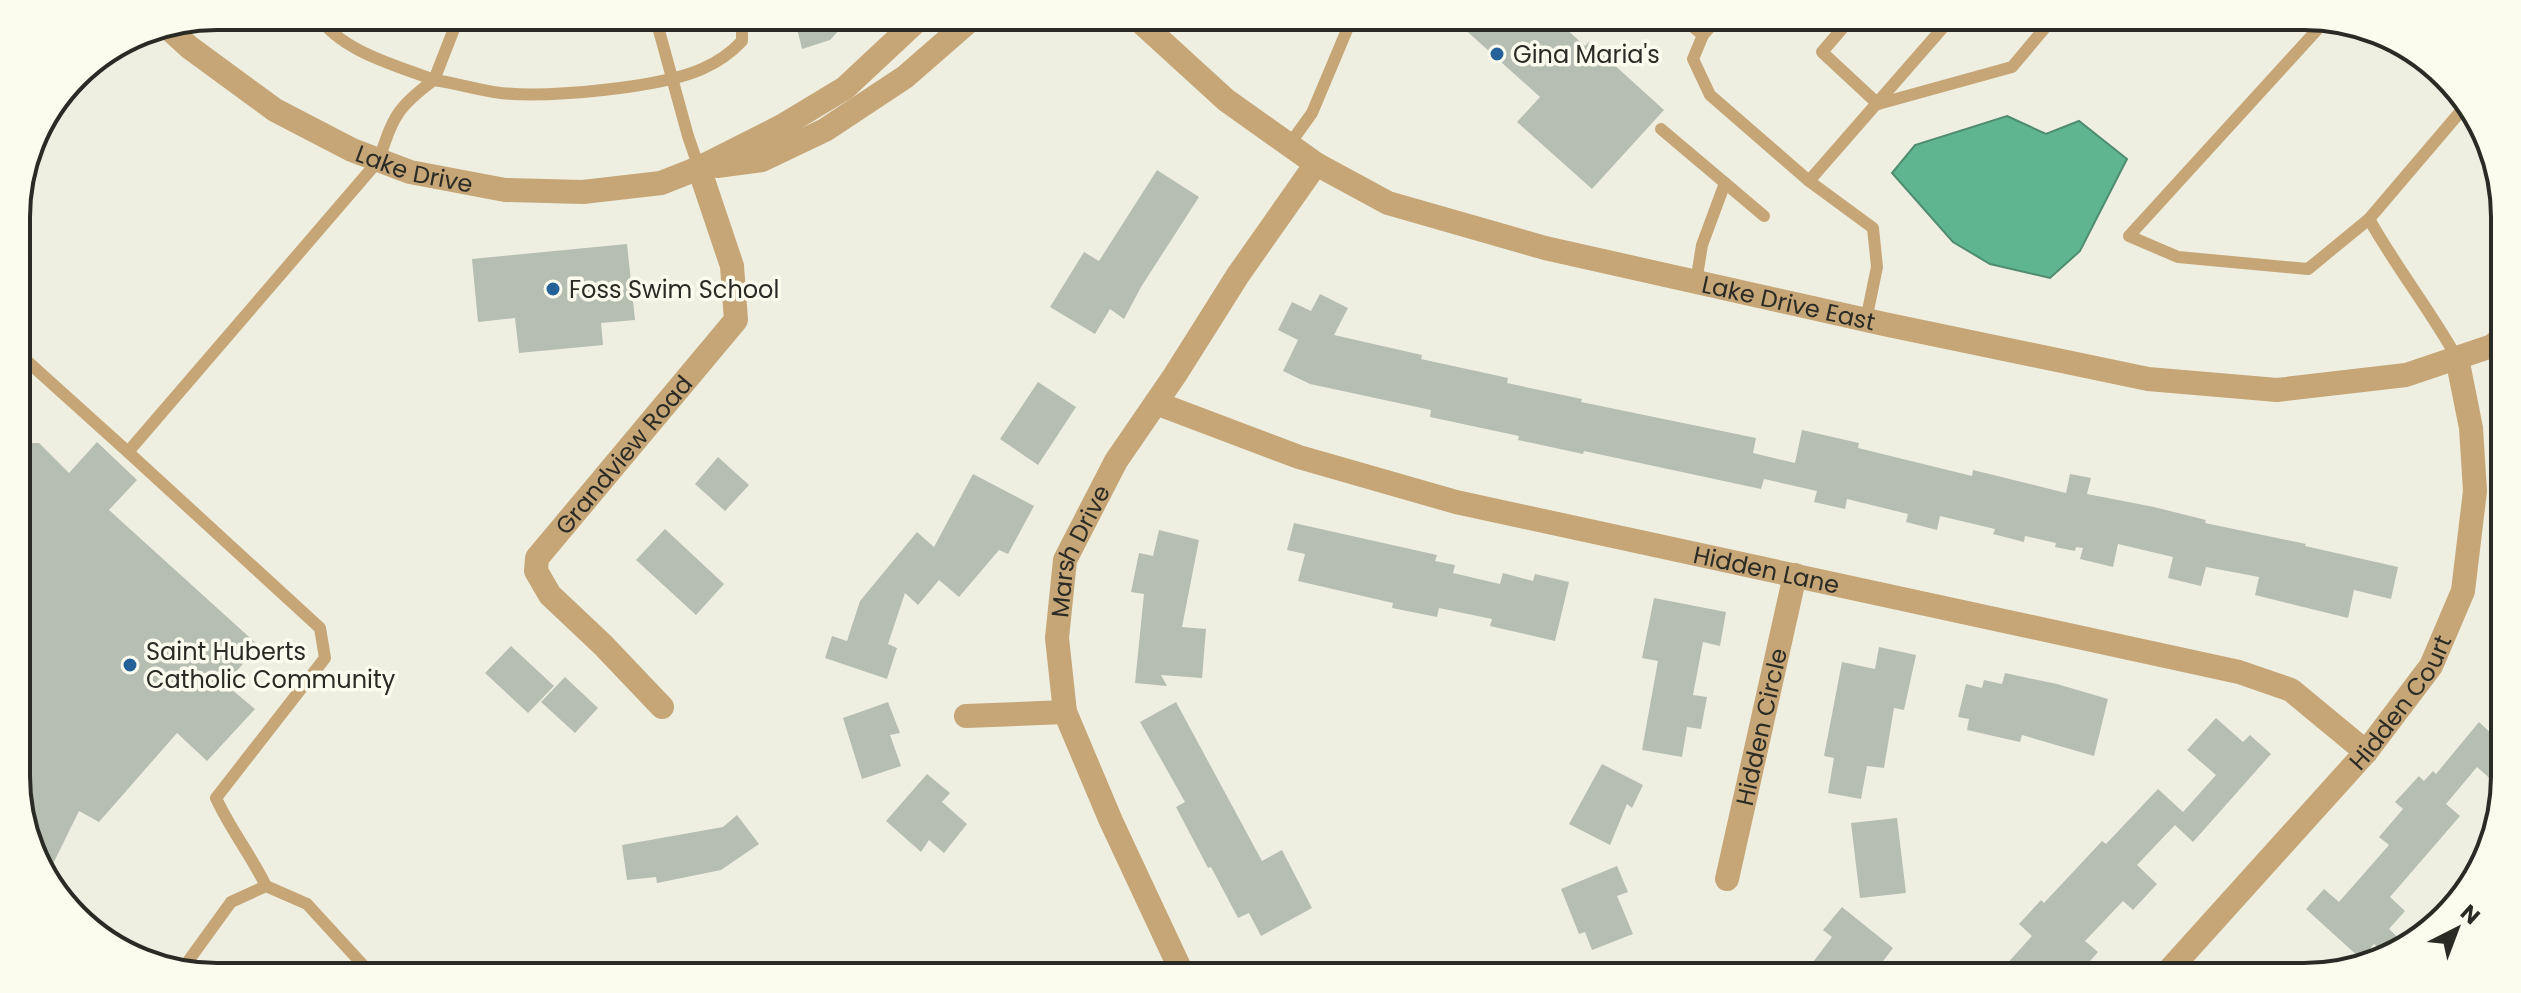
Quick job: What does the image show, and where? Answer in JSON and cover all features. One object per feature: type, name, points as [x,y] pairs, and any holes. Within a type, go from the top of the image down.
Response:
[{"type":"street","points":[[699,168],[782,126],[845,88],[907,30]]},
{"type":"street","points":[[699,168],[762,160],[825,130],[905,77],[959,30]]},
{"type":"street","name":"Lake Drive East","points":[[1149,30],[1226,100],[1316,164],[1388,203],[1545,248],[2148,379],[2277,390],[2406,375],[2491,346]]},
{"type":"street","name":"Lake Drive","points":[[176,35],[275,110],[352,150],[410,172],[505,190],[583,192],[661,183],[699,168]]},
{"type":"street","name":"Marsh Drive","points":[[1177,963],[1111,821],[1065,712],[1057,638],[1065,560],[1116,461],[1238,275],[1316,164]]},
{"type":"street","name":"Grandview Road","points":[[662,707],[550,595],[536,571],[537,558],[736,320],[732,266],[699,168]]},
{"type":"street","name":"Hidden Court","points":[[2176,963],[2366,752],[2431,666],[2463,591],[2475,491],[2471,428],[2457,358]]},
{"type":"street","name":"Hidden Lane","points":[[1156,403],[1299,457],[1456,502],[2239,672],[2291,690],[2366,752]]},
{"type":"street","name":"Hidden Circle","points":[[1727,879],[1795,575]]},
{"type":"street","points":[[966,716],[1065,712]]},
{"type":"lane","points":[[330,30],[372,56],[434,80],[500,93],[567,93],[674,78],[700,70],[728,56],[742,41],[742,30]]},
{"type":"lane","points":[[128,452],[379,160],[391,121],[402,106],[434,80],[454,30]]},
{"type":"lane","points":[[659,30],[699,168]]},
{"type":"lane","points":[[1289,145],[1312,113],[1347,30]]},
{"type":"lane","points":[[1697,30],[1703,35]]},
{"type":"lane","points":[[1707,30],[1693,59],[1710,95],[1809,181],[1873,228],[1877,267],[1866,320]]},
{"type":"lane","points":[[1841,30],[1822,52],[1878,104]]},
{"type":"lane","points":[[1809,181],[1941,30]]},
{"type":"lane","points":[[1878,104],[2012,67],[2043,30]]},
{"type":"lane","points":[[2317,30],[2129,236],[2178,257],[2308,269],[2369,219],[2459,113]]},
{"type":"lane","points":[[1661,129],[1764,216]]},
{"type":"lane","points":[[1696,282],[1702,245],[1725,183]]},
{"type":"lane","points":[[2369,219],[2457,358]]},
{"type":"lane","points":[[30,364],[320,628],[325,658],[216,798],[231,830],[254,860],[266,886],[307,904],[361,963]]},
{"type":"lane","points":[[189,960],[231,902],[266,886]]},
{"type":"shaded area","points":[[2007,116],[2046,134],[2079,121],[2127,159],[2080,251],[2050,278],[1990,264],[1953,242],[1892,173],[1915,145]]},
{"type":"building","points":[[797,30],[839,30],[830,40],[802,49]]},
{"type":"building","points":[[1466,30],[1567,30],[1585,46],[1589,42],[1664,110],[1592,189],[1517,122],[1540,97]]},
{"type":"building","points":[[1157,170],[1199,197],[1124,319],[1110,309],[1095,334],[1050,307],[1084,252],[1099,261]]},
{"type":"building","name":"Foss Swim School","points":[[627,244],[635,320],[601,323],[603,345],[519,353],[515,318],[478,322],[472,259]]},
{"type":"building","points":[[1320,294],[1348,308],[1334,335],[1422,355],[1421,359],[1508,378],[1507,383],[1582,399],[1581,402],[1756,438],[1753,453],[1795,463],[1802,430],[1859,443],[1858,448],[1972,476],[1973,470],[2066,493],[2070,474],[2091,478],[2087,494],[2154,507],[2206,520],[2205,523],[2398,567],[2391,599],[2354,590],[2348,618],[2255,595],[2259,577],[2206,567],[2201,586],[2168,578],[2173,557],[2118,544],[2113,567],[2080,559],[2083,548],[2076,547],[2075,551],[2055,547],[2056,543],[2025,536],[2024,542],[1993,534],[1995,529],[1940,516],[1937,530],[1906,522],[1908,514],[1847,499],[1845,509],[1814,502],[1817,491],[1764,479],[1761,489],[1584,451],[1583,454],[1518,440],[1519,436],[1430,417],[1431,410],[1310,384],[1283,371],[1298,340],[1278,330],[1292,302],[1311,311]]},
{"type":"building","points":[[1038,382],[1076,407],[1038,465],[1000,439]]},
{"type":"building","name":"Saint Huberts Catholic Community","points":[[97,442],[137,480],[109,510],[259,646],[225,684],[255,709],[207,761],[177,733],[99,822],[79,811],[52,865],[40,836],[30,789],[30,443],[39,443],[69,473]]},
{"type":"building","points":[[718,457],[749,485],[725,511],[695,484]]},
{"type":"building","points":[[973,474],[1034,506],[1008,554],[999,550],[959,597],[939,580],[918,605],[905,593],[888,644],[897,648],[887,679],[825,658],[832,636],[847,641],[860,601],[917,532],[934,547]]},
{"type":"building","points":[[1294,523],[1437,555],[1435,561],[1455,565],[1453,573],[1500,584],[1503,573],[1533,581],[1535,574],[1569,582],[1555,641],[1490,626],[1492,619],[1439,608],[1437,617],[1392,608],[1393,603],[1298,581],[1305,554],[1287,550]]},
{"type":"building","points":[[665,529],[724,584],[696,615],[636,560]]},
{"type":"building","points":[[1159,530],[1199,540],[1182,627],[1206,629],[1202,678],[1161,675],[1167,686],[1135,683],[1144,594],[1131,592],[1139,553],[1153,556]]},
{"type":"building","points":[[1654,598],[1726,612],[1720,646],[1703,642],[1693,695],[1707,697],[1701,729],[1687,727],[1682,757],[1642,750],[1658,661],[1642,658]]},
{"type":"building","points":[[511,646],[554,686],[528,713],[485,673]]},
{"type":"building","points":[[1879,647],[1916,655],[1904,710],[1894,708],[1884,768],[1867,766],[1861,799],[1828,793],[1834,758],[1824,756],[1842,662],[1875,669]]},
{"type":"building","points":[[2005,673],[2108,699],[2094,756],[2022,735],[2020,742],[1967,730],[1969,719],[1958,717],[1966,684],[1982,688],[1984,680],[2002,684]]},
{"type":"building","points":[[565,677],[598,708],[575,733],[541,702]]},
{"type":"building","points":[[888,702],[900,733],[890,735],[901,766],[862,779],[843,718]]},
{"type":"building","points":[[1176,702],[1262,861],[1282,850],[1312,908],[1261,936],[1249,913],[1238,918],[1211,867],[1208,868],[1176,807],[1185,802],[1140,722]]},
{"type":"building","points":[[2216,718],[2243,742],[2250,735],[2271,754],[2193,842],[2175,825],[2137,865],[2157,884],[2133,910],[2123,901],[2085,941],[2098,952],[2088,963],[2008,963],[2032,936],[2019,924],[2041,900],[2044,903],[2102,841],[2106,844],[2158,789],[2183,812],[2216,775],[2187,750]]},
{"type":"building","points":[[2479,722],[2491,733],[2491,779],[2477,767],[2446,804],[2460,816],[2390,897],[2405,911],[2389,929],[2398,938],[2378,948],[2374,944],[2367,952],[2357,955],[2306,909],[2324,889],[2339,902],[2389,845],[2379,837],[2403,809],[2395,802],[2419,776],[2424,781],[2433,771],[2436,774]]},
{"type":"building","points":[[1602,764],[1643,785],[1632,808],[1627,804],[1610,845],[1569,824]]},
{"type":"building","points":[[927,774],[950,793],[942,802],[967,824],[944,853],[929,840],[921,852],[886,821]]},
{"type":"building","points":[[737,815],[759,844],[721,870],[657,883],[656,877],[627,880],[622,845],[723,827]]},
{"type":"building","points":[[1897,818],[1906,893],[1860,898],[1851,823]]},
{"type":"building","points":[[1617,866],[1628,892],[1617,896],[1633,934],[1592,950],[1585,932],[1579,934],[1561,889]]},
{"type":"building","points":[[1842,907],[1893,948],[1882,963],[1812,963],[1832,937],[1823,930]]},
{"type":"place","name":"Gina Maria's","points":[[1497,54]]},
{"type":"place","name":"Foss Swim School","points":[[553,289]]},
{"type":"place","name":"Saint Huberts Catholic Community","points":[[130,665]]}]
